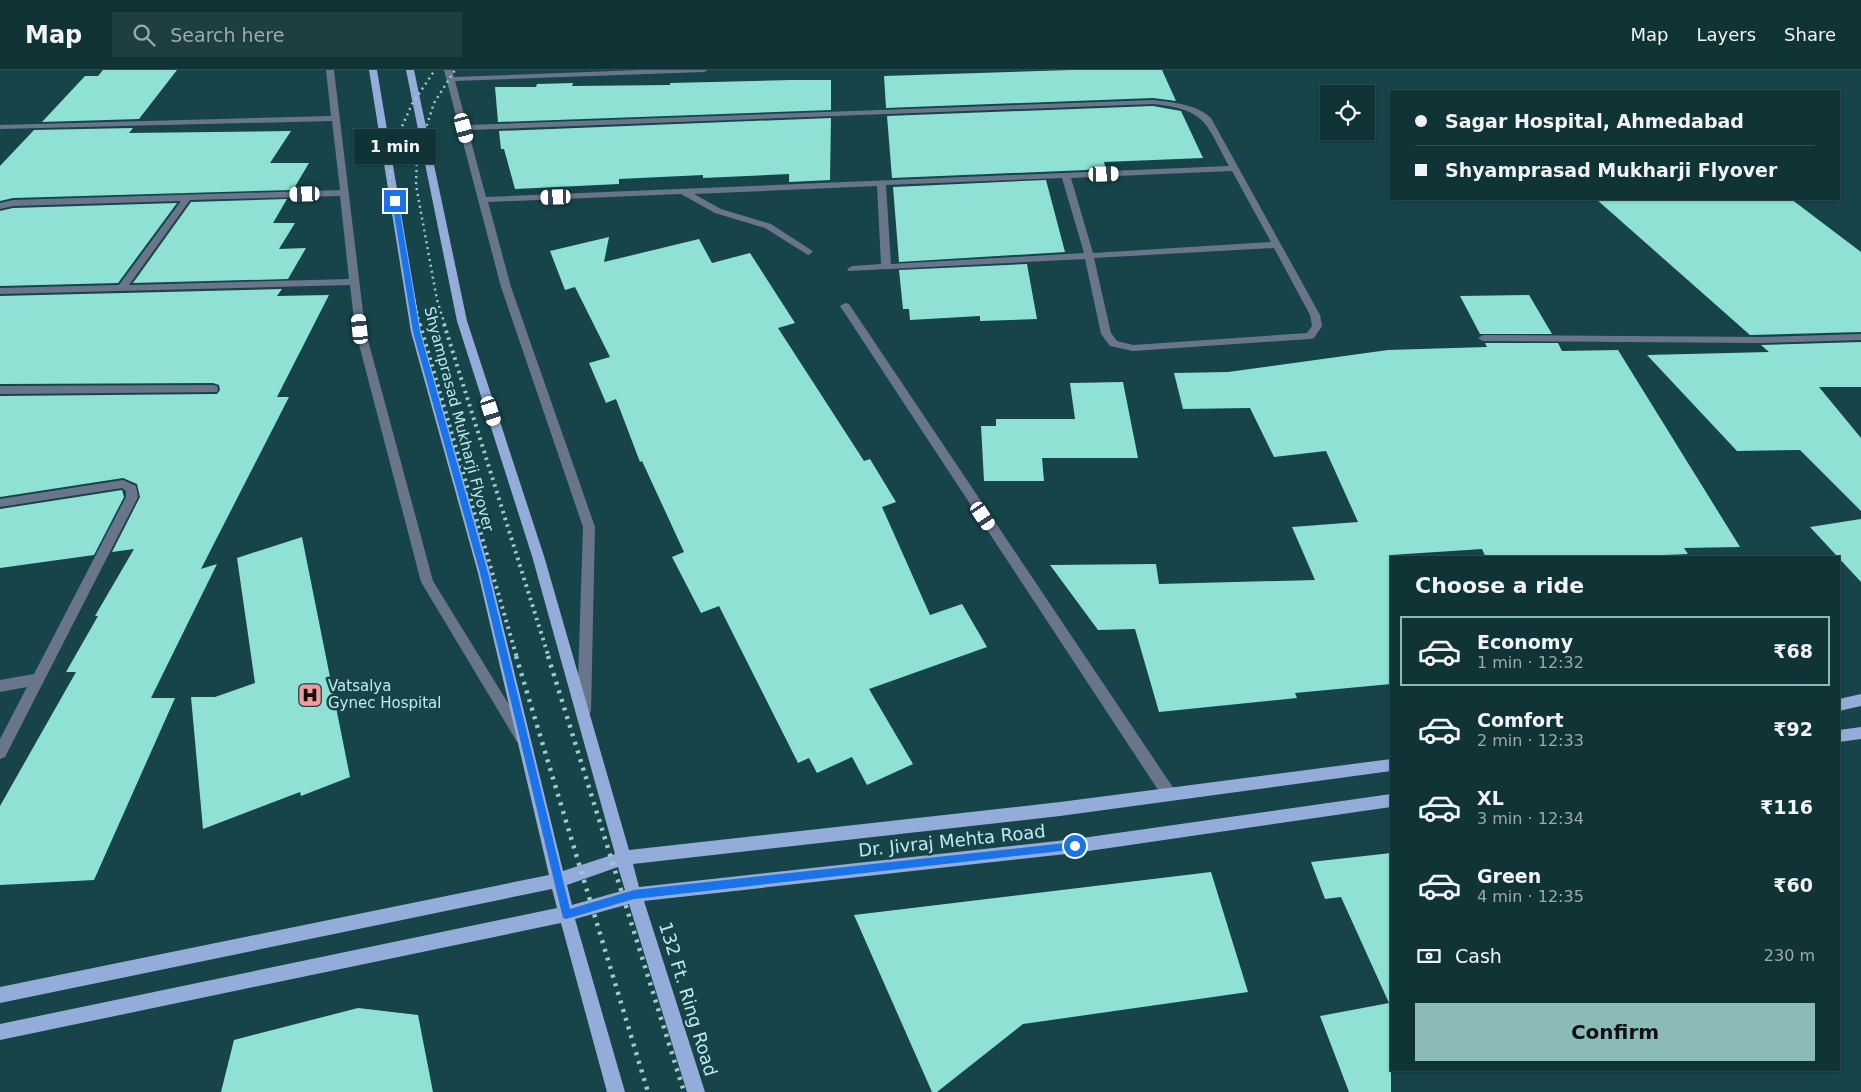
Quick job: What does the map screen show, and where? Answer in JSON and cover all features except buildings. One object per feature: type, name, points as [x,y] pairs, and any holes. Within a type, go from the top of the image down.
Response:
[{"type":"main road","name":"Shyamprasad Mukharji Flyover","points":[[373,70],[416,332],[484,573],[526,744]]},
{"type":"main road","name":"Shyamprasad Mukharji Flyover","points":[[410,70],[462,321],[538,556],[584,716]]},
{"type":"main road","points":[[1840,705],[1861,700]]},
{"type":"main road","name":"132 Ft. Ring Road","points":[[584,716],[634,895],[696,1092]]},
{"type":"main road","points":[[1840,736],[1861,733]]},
{"type":"main road","points":[[526,744],[566,914],[616,1092]]},
{"type":"main road","points":[[0,995],[559,880],[624,858],[1060,810],[1390,765]]},
{"type":"main road","name":"Dr. Jivraj Mehta Road","points":[[0,1032],[566,914],[634,895],[1075,846],[1390,801]]},
{"type":"street","points":[[330,70],[360,329],[427,582],[526,744]]},
{"type":"street","points":[[584,716],[589,527],[506,287],[449,74],[704,70]]},
{"type":"street","points":[[464,128],[1153,102],[1176,104],[1193,109],[1207,118],[1315,315],[1317,326],[1310,336],[1133,348],[1114,344],[1106,334],[1089,256],[1066,175]]},
{"type":"street","points":[[0,127],[336,118]]},
{"type":"street","points":[[483,200],[1234,168]]},
{"type":"street","points":[[881,183],[886,267]]},
{"type":"street","points":[[684,192],[718,211],[768,226],[808,252]]},
{"type":"street","points":[[0,206],[13,204],[344,193]]},
{"type":"street","points":[[122,288],[187,198]]},
{"type":"street","points":[[852,269],[1276,245]]},
{"type":"street","points":[[0,291],[355,282]]},
{"type":"street","points":[[845,306],[1169,794]]},
{"type":"street","points":[[1483,338],[1762,340],[1861,337]]},
{"type":"street","points":[[0,390],[214,389]]},
{"type":"street","points":[[0,754],[132,497],[132,489],[123,484],[4,502]]},
{"type":"street","points":[[0,686],[39,679]]},
{"type":"railway","points":[[420,325],[389,188],[392,159],[400,131],[412,104],[435,70]]},
{"type":"railway","points":[[445,325],[437,300],[416,185],[417,156],[434,103],[455,70]]},
{"type":"railway","points":[[420,324],[517,658]]},
{"type":"railway","points":[[444,324],[549,658]]},
{"type":"railway","points":[[516,656],[648,1092]]},
{"type":"railway","points":[[548,656],[684,1092]]},
{"type":"place","name":"Vatsalya Gynec Hospital","points":[[310,695]]},
{"type":"route","points":[[395,201],[416,332],[484,573],[566,914],[634,895],[1075,846]]}]
